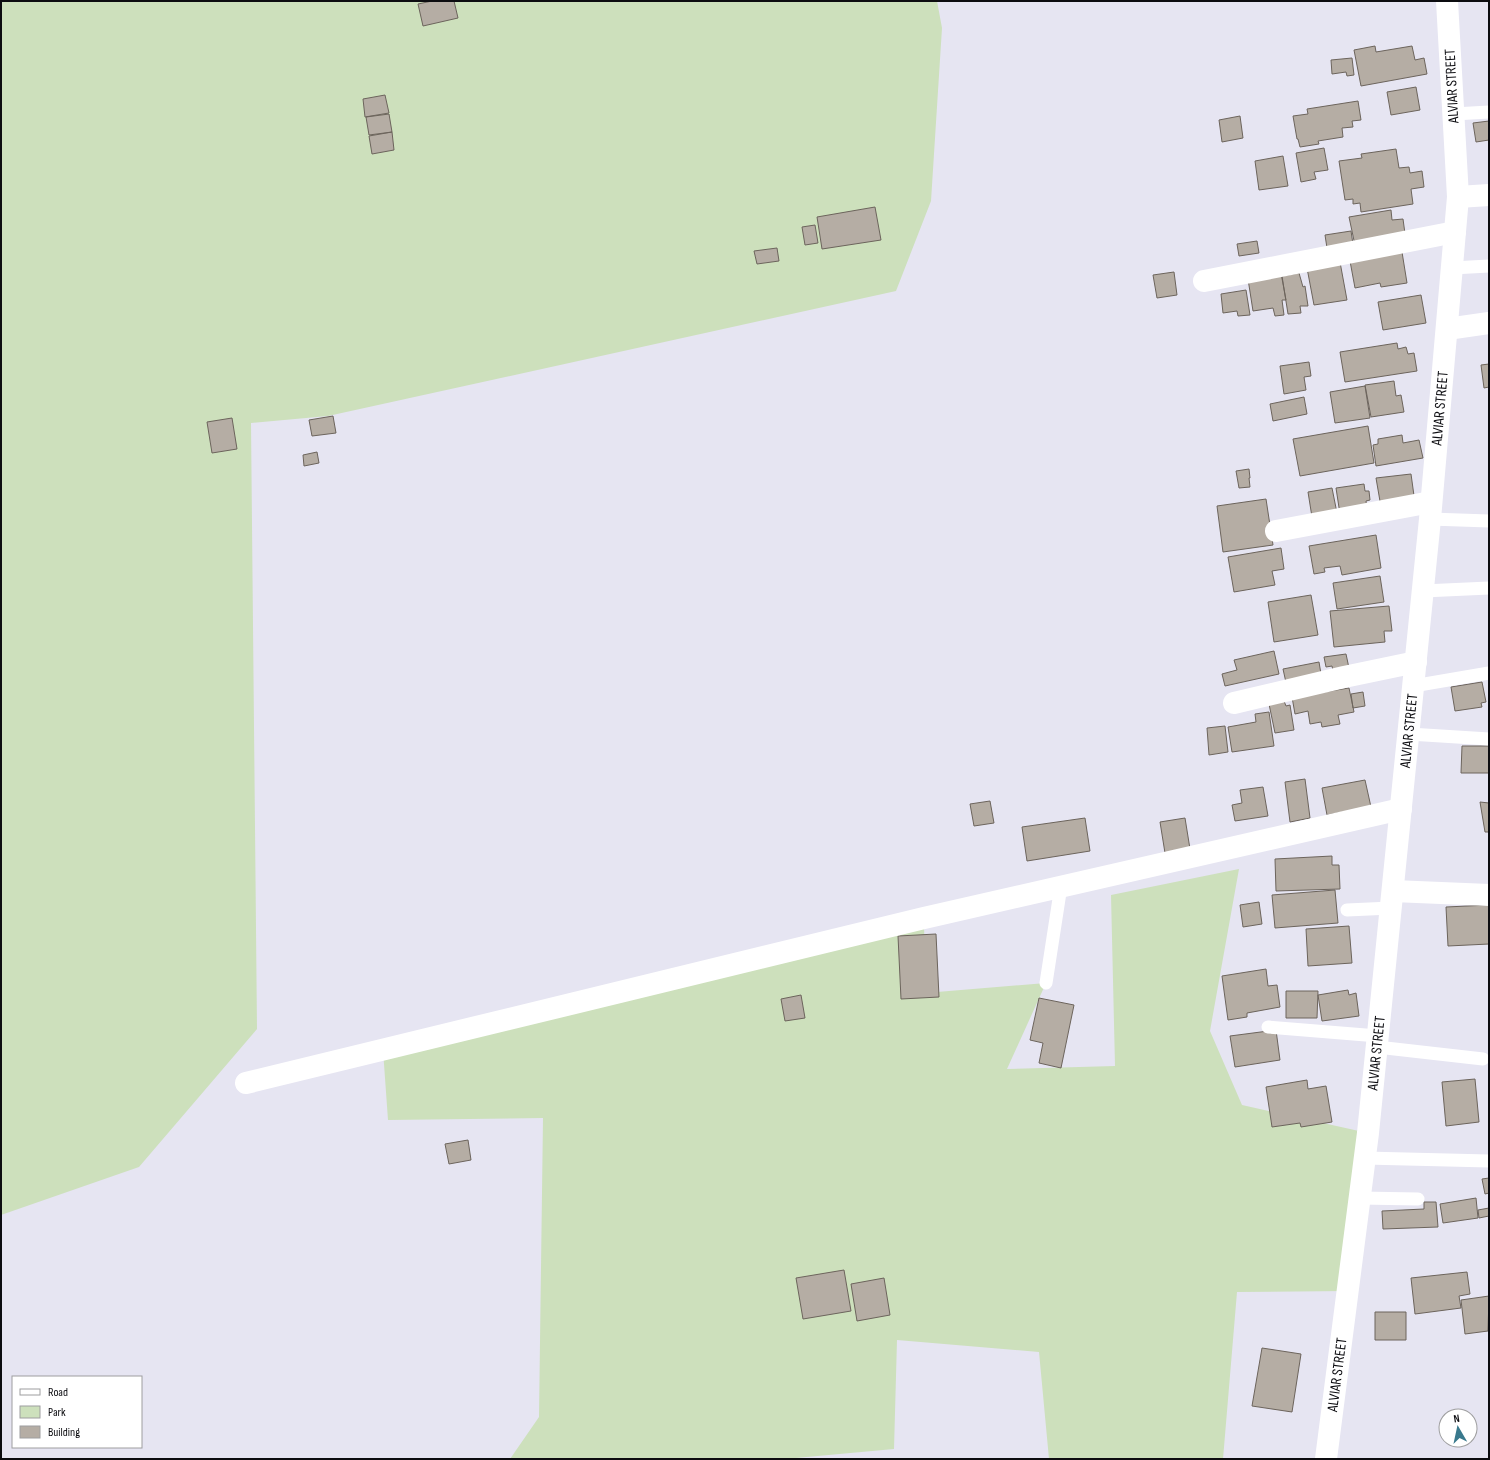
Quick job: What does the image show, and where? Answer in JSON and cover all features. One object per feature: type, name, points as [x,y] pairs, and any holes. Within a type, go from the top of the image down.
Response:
[{"type":"street","name":"ALVIAR STREET","points":[[1326,1459],[1365,1158],[1431,510],[1458,197],[1447,1]]},
{"type":"street","points":[[1458,197],[1489,195]]},
{"type":"street","points":[[1204,281],[1455,232]]},
{"type":"street","points":[[1447,329],[1489,322]]},
{"type":"street","points":[[1276,531],[1431,510]]},
{"type":"street","points":[[1234,703],[1416,662]]},
{"type":"street","points":[[246,1083],[924,918],[1401,809]]},
{"type":"street","points":[[1392,899],[1489,895]]},
{"type":"lane","points":[[1454,114],[1489,112]]},
{"type":"lane","points":[[1452,268],[1489,266]]},
{"type":"lane","points":[[1431,510],[1489,521]]},
{"type":"lane","points":[[1423,591],[1489,588]]},
{"type":"lane","points":[[1413,686],[1489,673]]},
{"type":"lane","points":[[1409,734],[1489,740]]},
{"type":"lane","points":[[1046,983],[1061,886]]},
{"type":"lane","points":[[1347,910],[1392,899]]},
{"type":"lane","points":[[1268,1027],[1377,1041],[1483,1059]]},
{"type":"lane","points":[[1365,1158],[1489,1161]]},
{"type":"lane","points":[[1360,1198],[1418,1199]]},
{"type":"green space","points":[[1,1],[937,1],[942,28],[931,201],[896,291],[328,416],[251,423],[257,1029],[139,1167],[1,1215]]},
{"type":"green space","points":[[1239,869],[1210,1031],[1242,1105],[1368,1133],[1348,1291],[1237,1292],[1223,1459],[1049,1459],[1039,1352],[897,1340],[894,1449],[785,1459],[510,1459],[539,1417],[543,1118],[388,1120],[383,1050],[924,918],[925,993],[1046,983],[1007,1069],[1115,1066],[1111,895]]},
{"type":"building","points":[[432,1],[454,1],[458,18],[423,26],[418,4]]},
{"type":"building","points":[[1375,46],[1376,52],[1412,46],[1415,60],[1424,58],[1427,74],[1361,86],[1354,50]]},
{"type":"building","points":[[1352,58],[1354,75],[1347,76],[1346,72],[1332,74],[1331,60]]},
{"type":"building","points":[[1416,87],[1420,110],[1391,115],[1387,92]]},
{"type":"building","points":[[385,95],[389,113],[365,117],[363,99]]},
{"type":"building","points":[[1358,101],[1361,120],[1352,121],[1353,127],[1342,128],[1343,137],[1318,141],[1319,144],[1300,147],[1293,116],[1308,114],[1307,109]]},
{"type":"building","points":[[389,114],[392,132],[369,135],[366,117]]},
{"type":"building","points":[[1240,116],[1243,138],[1222,142],[1219,120]]},
{"type":"building","points":[[1489,121],[1489,140],[1476,142],[1473,123]]},
{"type":"building","points":[[392,132],[394,150],[372,154],[369,136]]},
{"type":"building","points":[[1324,148],[1328,170],[1314,172],[1316,179],[1301,182],[1296,153]]},
{"type":"building","points":[[1396,149],[1399,168],[1409,167],[1410,173],[1422,171],[1424,187],[1411,189],[1413,204],[1361,212],[1360,203],[1353,204],[1353,199],[1345,200],[1339,161],[1362,158],[1361,154]]},
{"type":"building","points":[[1283,156],[1288,186],[1259,190],[1255,161]]},
{"type":"building","points":[[875,207],[881,240],[822,249],[817,217]]},
{"type":"building","points":[[1391,210],[1392,220],[1403,219],[1406,241],[1356,250],[1349,217]]},
{"type":"building","points":[[815,225],[818,243],[805,245],[802,227]]},
{"type":"building","points":[[1351,231],[1353,244],[1327,248],[1325,235]]},
{"type":"building","points":[[1257,241],[1259,253],[1239,256],[1237,244]]},
{"type":"building","points":[[777,248],[779,261],[757,264],[754,251]]},
{"type":"building","points":[[1402,252],[1407,283],[1381,287],[1380,283],[1355,288],[1350,261]]},
{"type":"building","points":[[1340,262],[1347,300],[1314,305],[1307,268]]},
{"type":"building","points":[[1174,272],[1177,295],[1157,298],[1153,275]]},
{"type":"building","points":[[1281,273],[1286,300],[1282,300],[1284,315],[1275,316],[1273,308],[1253,311],[1248,279]]},
{"type":"building","points":[[1299,273],[1303,287],[1305,286],[1308,306],[1300,306],[1301,313],[1288,314],[1282,276]]},
{"type":"building","points":[[1246,290],[1250,315],[1238,316],[1237,311],[1223,313],[1221,294]]},
{"type":"building","points":[[1421,295],[1426,323],[1383,330],[1378,302]]},
{"type":"building","points":[[1397,343],[1398,349],[1406,347],[1408,354],[1414,353],[1417,371],[1345,382],[1340,352]]},
{"type":"building","points":[[1309,362],[1311,376],[1304,377],[1306,390],[1284,394],[1280,366]]},
{"type":"building","points":[[1489,364],[1489,387],[1484,388],[1481,365]]},
{"type":"building","points":[[1394,381],[1396,396],[1401,395],[1404,412],[1371,417],[1365,385]]},
{"type":"building","points":[[1365,386],[1370,418],[1335,423],[1330,392]]},
{"type":"building","points":[[1304,397],[1307,414],[1273,421],[1270,404]]},
{"type":"building","points":[[333,416],[336,433],[312,436],[309,420]]},
{"type":"building","points":[[232,418],[237,449],[212,453],[207,422]]},
{"type":"building","points":[[1368,426],[1374,463],[1300,476],[1293,439]]},
{"type":"building","points":[[1402,435],[1403,443],[1419,440],[1423,458],[1376,466],[1373,445],[1378,444],[1378,439]]},
{"type":"building","points":[[317,452],[319,463],[304,466],[303,455]]},
{"type":"building","points":[[1249,469],[1250,487],[1239,488],[1236,471]]},
{"type":"building","points":[[1411,474],[1415,503],[1381,507],[1376,478]]},
{"type":"building","points":[[1364,484],[1365,491],[1369,491],[1370,500],[1366,501],[1367,510],[1340,514],[1336,488]]},
{"type":"building","points":[[1332,488],[1337,513],[1312,517],[1308,492]]},
{"type":"building","points":[[1266,499],[1273,545],[1223,552],[1217,506]]},
{"type":"building","points":[[1376,535],[1381,568],[1342,575],[1340,566],[1324,568],[1325,572],[1314,574],[1309,546]]},
{"type":"building","points":[[1281,548],[1284,569],[1272,571],[1275,585],[1234,592],[1228,557]]},
{"type":"building","points":[[1380,576],[1384,602],[1337,609],[1333,583]]},
{"type":"building","points":[[1311,595],[1318,635],[1274,642],[1268,602]]},
{"type":"building","points":[[1389,606],[1392,631],[1384,631],[1385,642],[1334,647],[1330,611]]},
{"type":"building","points":[[1274,651],[1279,674],[1225,686],[1222,674],[1237,670],[1234,660]]},
{"type":"building","points":[[1346,654],[1349,668],[1333,671],[1332,666],[1326,667],[1324,657]]},
{"type":"building","points":[[1319,662],[1322,680],[1287,687],[1283,669]]},
{"type":"building","points":[[1482,682],[1486,702],[1481,703],[1482,707],[1455,711],[1451,687]]},
{"type":"building","points":[[1349,688],[1354,712],[1338,715],[1340,724],[1322,727],[1321,722],[1310,724],[1308,711],[1295,714],[1292,697]]},
{"type":"building","points":[[1363,692],[1365,706],[1353,708],[1351,694]]},
{"type":"building","points":[[1284,701],[1286,706],[1290,705],[1294,730],[1275,733],[1269,704]]},
{"type":"building","points":[[1269,712],[1274,746],[1232,752],[1228,727],[1256,722],[1255,714]]},
{"type":"building","points":[[1225,726],[1228,752],[1209,755],[1207,728]]},
{"type":"building","points":[[1462,746],[1489,746],[1489,773],[1461,773]]},
{"type":"building","points":[[1305,779],[1310,818],[1290,822],[1285,782]]},
{"type":"building","points":[[1365,780],[1371,807],[1327,815],[1322,788]]},
{"type":"building","points":[[1263,787],[1268,816],[1235,821],[1232,805],[1242,803],[1240,790]]},
{"type":"building","points":[[990,801],[994,823],[974,826],[970,804]]},
{"type":"building","points":[[1480,802],[1489,803],[1489,832],[1485,832]]},
{"type":"building","points":[[1085,818],[1090,851],[1027,861],[1022,827]]},
{"type":"building","points":[[1185,818],[1190,849],[1165,853],[1160,822]]},
{"type":"building","points":[[1332,856],[1332,865],[1339,865],[1340,889],[1276,891],[1275,859]]},
{"type":"building","points":[[1335,890],[1338,923],[1275,928],[1272,895]]},
{"type":"building","points":[[1259,902],[1262,924],[1243,927],[1240,905]]},
{"type":"building","points":[[1489,905],[1489,944],[1448,946],[1446,907]]},
{"type":"building","points":[[1349,926],[1352,963],[1308,966],[1306,929]]},
{"type":"building","points":[[936,934],[939,997],[901,999],[898,936]]},
{"type":"building","points":[[1266,969],[1268,986],[1277,985],[1280,1007],[1247,1013],[1247,1017],[1228,1020],[1222,976]]},
{"type":"building","points":[[1348,990],[1349,995],[1356,993],[1359,1016],[1322,1021],[1318,995]]},
{"type":"building","points":[[1286,991],[1318,991],[1317,1018],[1286,1018]]},
{"type":"building","points":[[801,995],[805,1018],[785,1021],[781,999]]},
{"type":"building","points":[[1039,998],[1074,1005],[1061,1068],[1039,1063],[1043,1043],[1030,1040]]},
{"type":"building","points":[[1276,1030],[1280,1060],[1235,1067],[1230,1036]]},
{"type":"building","points":[[1475,1079],[1479,1122],[1446,1126],[1442,1082]]},
{"type":"building","points":[[1307,1080],[1308,1089],[1326,1086],[1332,1122],[1301,1127],[1300,1123],[1272,1127],[1266,1087]]},
{"type":"building","points":[[468,1140],[471,1160],[449,1164],[445,1144]]},
{"type":"building","points":[[1489,1178],[1489,1193],[1485,1194],[1482,1179]]},
{"type":"building","points":[[1476,1198],[1478,1218],[1443,1223],[1440,1204]]},
{"type":"building","points":[[1424,1202],[1436,1202],[1438,1227],[1383,1229],[1382,1211],[1424,1209]]},
{"type":"building","points":[[1489,1208],[1489,1216],[1479,1218],[1478,1210]]},
{"type":"building","points":[[844,1270],[851,1311],[803,1319],[796,1278]]},
{"type":"building","points":[[1467,1272],[1470,1294],[1459,1296],[1461,1308],[1415,1314],[1411,1278]]},
{"type":"building","points":[[884,1278],[890,1315],[857,1321],[851,1284]]},
{"type":"building","points":[[1489,1296],[1488,1331],[1465,1334],[1461,1300]]},
{"type":"building","points":[[1375,1312],[1406,1312],[1406,1340],[1375,1340]]},
{"type":"building","points":[[1262,1348],[1301,1354],[1292,1412],[1252,1406]]}]
